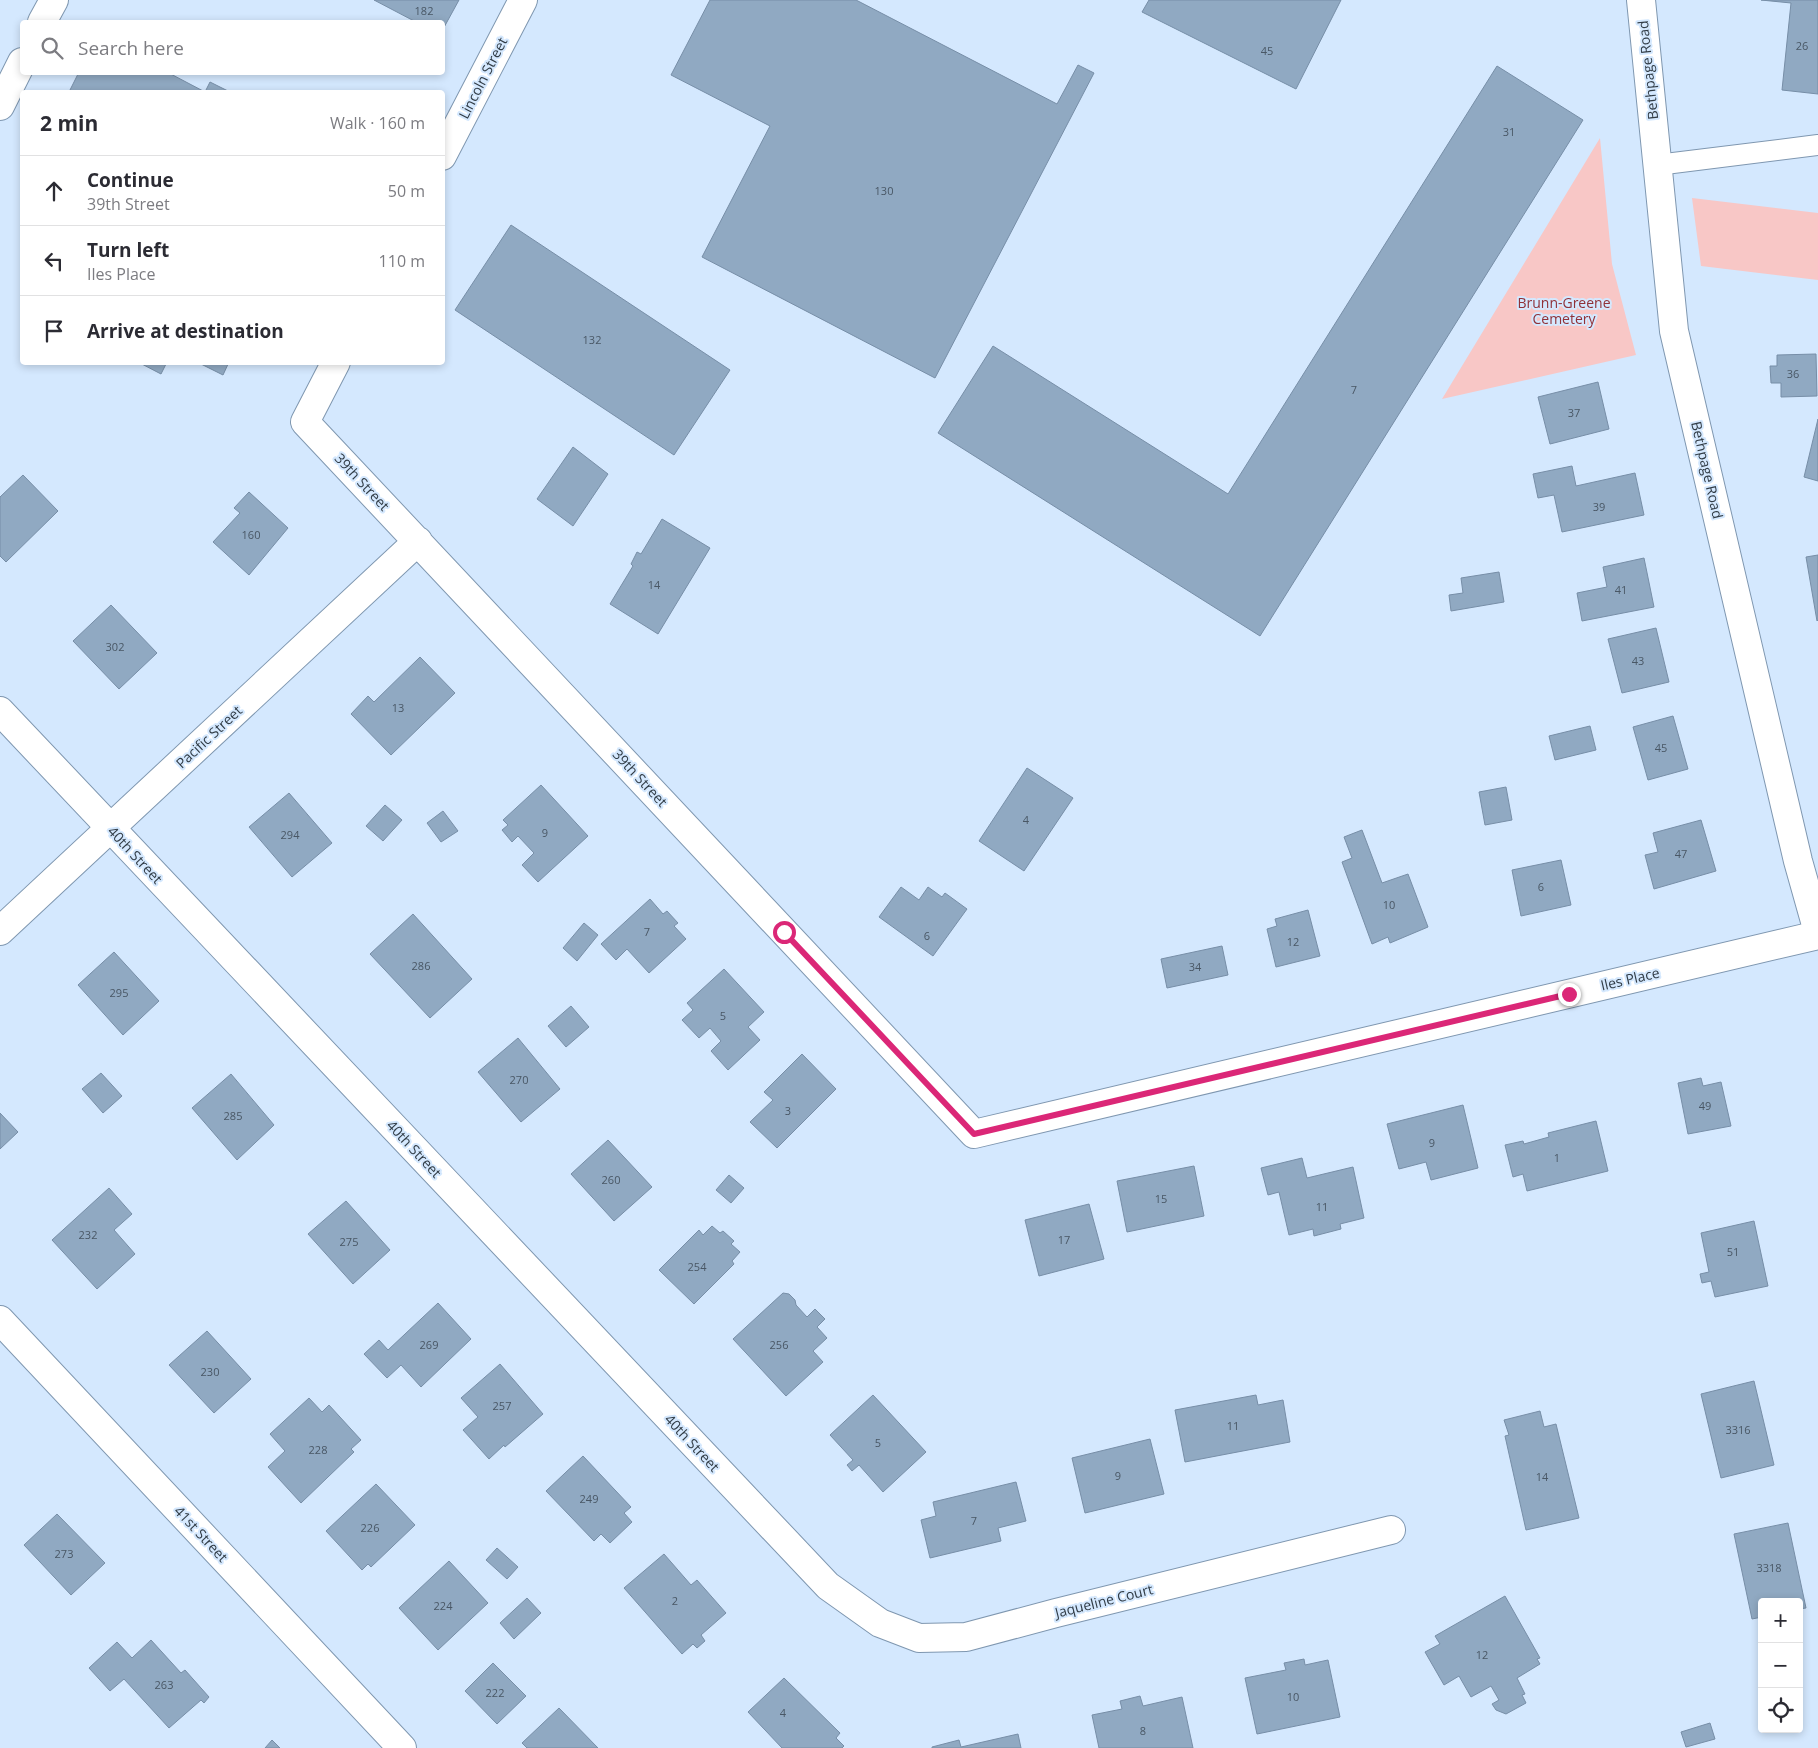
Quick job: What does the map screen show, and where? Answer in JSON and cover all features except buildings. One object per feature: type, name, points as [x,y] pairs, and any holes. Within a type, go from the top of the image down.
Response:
[{"type":"street","points":[[43,20],[54,0]]},
{"type":"street","name":"Lincoln Street","points":[[445,150],[523,0]]},
{"type":"street","name":"Bethpage Road","points":[[1641,0],[1674,331],[1796,851],[1818,934]]},
{"type":"street","points":[[0,106],[20,66]]},
{"type":"street","name":"39th Street","points":[[334,365],[305,422],[974,1134]]},
{"type":"street","name":"Pacific Street","points":[[0,931],[418,541]]},
{"type":"street","name":"40th Street","points":[[0,712],[828,1586]]},
{"type":"street","name":"Iles Place","points":[[974,1134],[1818,934]]},
{"type":"street","name":"41st Street","points":[[0,1320],[402,1748]]},
{"type":"street","name":"Jaqueline Court","points":[[828,1586],[880,1623],[919,1638],[966,1637],[1391,1530]]},
{"type":"lane","points":[[1658,165],[1818,145]]},
{"type":"green space","name":"Brunn-Greene Cemetery","points":[[1600,138],[1612,264],[1636,355],[1442,399]]},
{"type":"green space","points":[[1692,198],[1818,213],[1818,280],[1701,266]]},
{"type":"route","points":[[784,932],[974,1134],[1569,994]]}]
